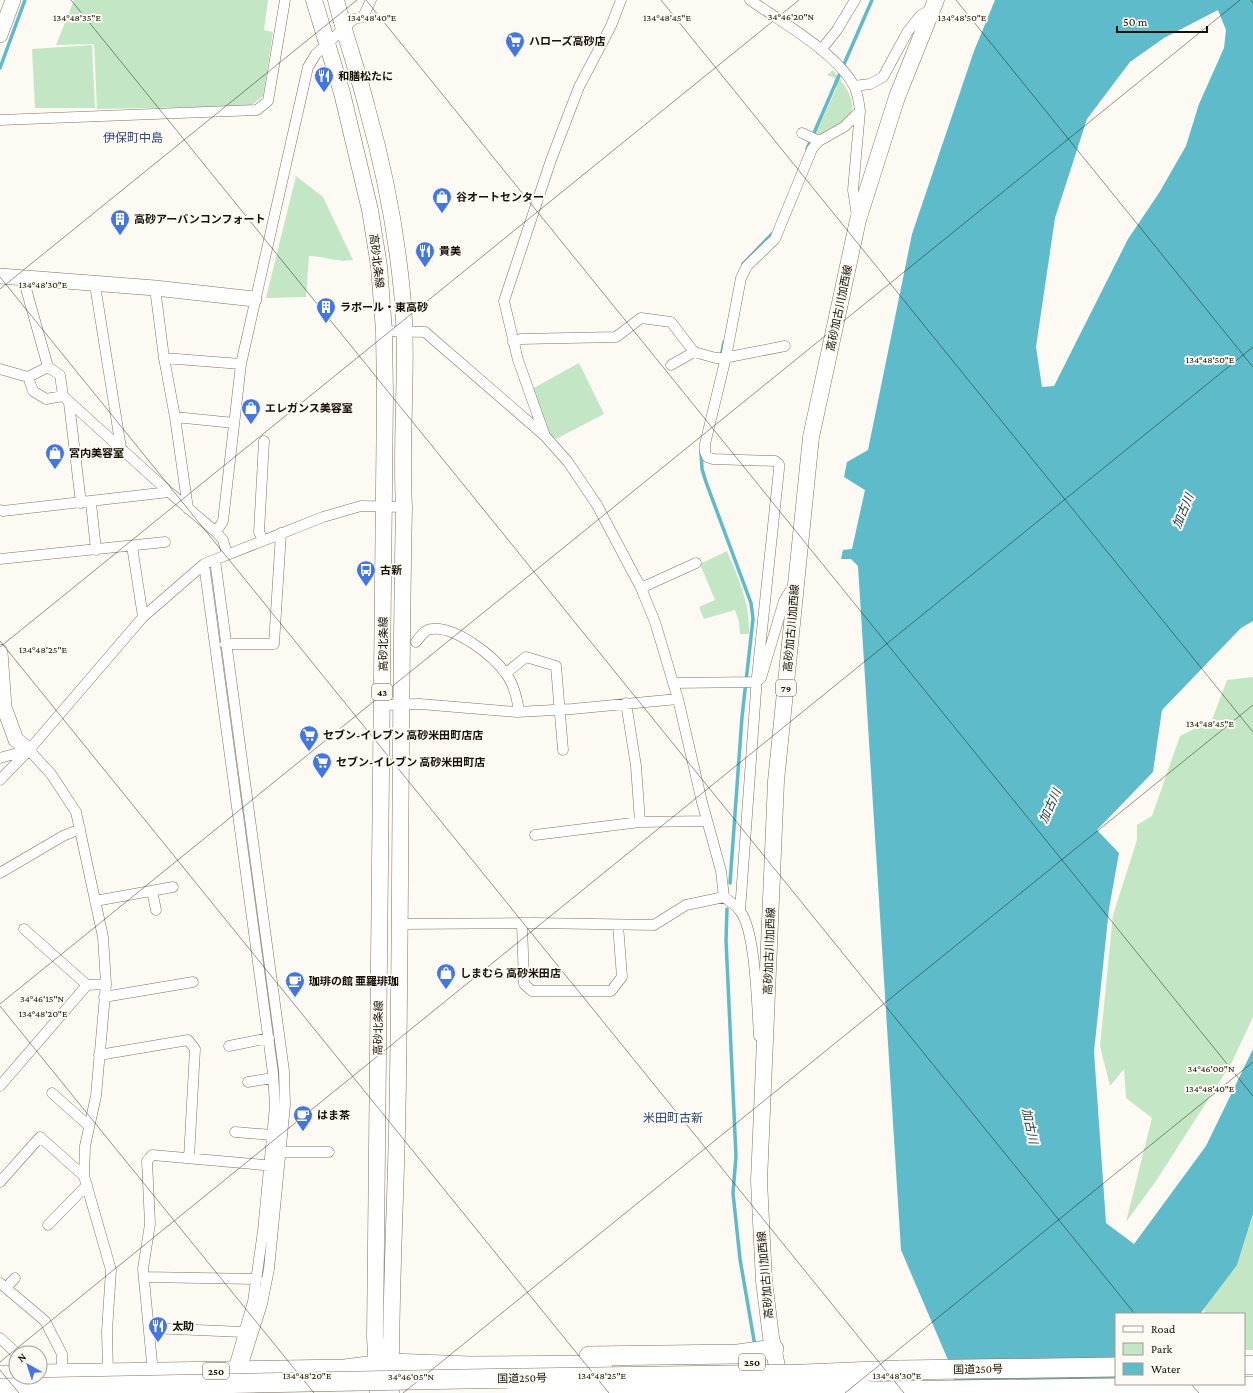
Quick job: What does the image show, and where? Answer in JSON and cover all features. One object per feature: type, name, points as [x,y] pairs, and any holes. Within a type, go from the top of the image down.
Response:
[{"type":"highway","points":[[412,1363],[436,1359],[465,1358],[738,1354],[774,1349]]},
{"type":"highway","name":"250","points":[[48,1374],[345,1369],[384,1364],[412,1363],[470,1366],[774,1362],[852,1365],[900,1370]]},
{"type":"highway","name":"国道250号","points":[[0,1388],[1115,1367]]},
{"type":"highway","name":"国道250号","points":[[516,1393],[844,1389],[875,1391],[1253,1386]]},
{"type":"highway","points":[[856,1393],[875,1391]]},
{"type":"main road","name":"高砂北条線","points":[[314,0],[326,45],[344,100],[370,210],[379,266],[384,331],[385,395],[375,1322],[391,1393]]},
{"type":"main road","name":"高砂北条線","points":[[336,0],[367,106],[388,194],[399,264],[405,332],[402,469],[404,507],[397,1182],[384,1364],[378,1393]]},
{"type":"main road","name":"高砂加古川加西線","points":[[783,1393],[774,1349],[764,1281],[759,1181],[776,781],[811,437],[858,220],[897,97],[934,4]]},
{"type":"street","points":[[0,35],[13,0]]},
{"type":"street","points":[[0,120],[257,110],[268,101],[284,0]]},
{"type":"street","points":[[216,532],[223,520],[241,364],[254,299],[308,67],[316,54],[344,30],[354,19],[363,16],[372,0]]},
{"type":"street","points":[[750,0],[821,50],[836,64],[854,86],[859,99],[860,111],[853,190],[858,220]]},
{"type":"street","points":[[821,50],[837,30],[855,0]]},
{"type":"street","points":[[545,436],[518,360],[504,301],[551,160],[575,99],[611,26],[617,1]]},
{"type":"street","points":[[854,86],[870,84],[883,77],[908,32],[921,15],[934,4]]},
{"type":"street","points":[[740,911],[756,682],[780,469],[779,464],[775,461],[713,459],[707,457],[704,452],[705,444],[722,358],[741,278],[747,266],[775,239],[812,149],[811,137],[844,127],[860,111]]},
{"type":"street","points":[[0,276],[95,285],[155,288],[254,299]]},
{"type":"street","points":[[23,278],[48,367],[60,375],[66,399],[81,503]]},
{"type":"street","points":[[95,285],[121,448]]},
{"type":"street","points":[[155,288],[164,358],[175,417],[188,510]]},
{"type":"street","points":[[513,342],[521,339],[616,338],[641,318],[671,322],[694,352],[722,358],[785,346]]},
{"type":"street","points":[[384,331],[425,332],[545,436],[568,462],[597,505],[641,588],[655,622],[678,698],[721,871],[724,897],[740,911],[748,925],[754,969],[762,1092]]},
{"type":"street","points":[[671,365],[694,352]]},
{"type":"street","points":[[164,358],[241,364]]},
{"type":"street","points":[[0,369],[28,377],[48,367]]},
{"type":"street","points":[[28,377],[33,391],[46,399],[66,399],[188,510],[216,532],[223,540],[227,554]]},
{"type":"street","points":[[175,417],[234,423]]},
{"type":"street","points":[[263,540],[259,532],[264,441]]},
{"type":"street","points":[[0,510],[4,511],[91,503],[168,492]]},
{"type":"street","points":[[91,503],[96,550]]},
{"type":"street","points":[[0,780],[29,750],[143,617],[204,564],[323,517],[360,506],[383,505],[404,507]]},
{"type":"street","points":[[225,644],[274,644],[281,533]]},
{"type":"street","points":[[0,559],[165,542]]},
{"type":"street","points":[[132,546],[143,617]]},
{"type":"street","points":[[215,560],[225,644],[227,689]]},
{"type":"street","points":[[641,588],[696,563]]},
{"type":"street","points":[[204,564],[227,689],[284,1071],[285,1105],[280,1152],[274,1166],[253,1302],[244,1332],[234,1393]]},
{"type":"street","points":[[673,684],[756,682],[761,678],[764,671],[784,601],[790,591],[795,587]]},
{"type":"street","points":[[416,642],[425,631],[432,628],[444,630],[478,647],[506,673],[514,691],[519,711]]},
{"type":"street","points":[[0,656],[2,708],[16,740],[29,750],[63,790],[76,812],[103,937],[106,984],[98,1055],[96,1096],[85,1146],[85,1180],[111,1270],[107,1331],[108,1373]]},
{"type":"street","points":[[506,673],[526,657],[556,666],[563,750]]},
{"type":"street","points":[[382,705],[401,706],[420,704],[519,711],[559,709],[678,698]]},
{"type":"street","points":[[626,703],[636,766],[640,822]]},
{"type":"street","points":[[0,758],[29,750]]},
{"type":"street","points":[[225,1393],[237,1371],[262,1304],[273,1234],[274,1166],[272,1135],[275,1106],[242,797]]},
{"type":"street","points":[[535,835],[640,822],[708,821]]},
{"type":"street","points":[[0,873],[63,836],[80,829]]},
{"type":"street","points":[[95,901],[173,887]]},
{"type":"street","points":[[152,891],[156,910]]},
{"type":"street","points":[[400,924],[522,923],[654,925],[686,905],[724,897]]},
{"type":"street","points":[[522,923],[524,984],[532,991],[611,991],[622,977],[618,925]]},
{"type":"street","points":[[24,929],[87,985],[106,984]]},
{"type":"street","points":[[104,997],[192,982]]},
{"type":"street","points":[[0,1086],[87,985]]},
{"type":"street","points":[[229,1046],[268,1038]]},
{"type":"street","points":[[98,1055],[188,1040],[195,1049],[189,1158]]},
{"type":"street","points":[[248,1082],[273,1078]]},
{"type":"street","points":[[52,1093],[89,1126]]},
{"type":"street","points":[[235,1132],[272,1135]]},
{"type":"street","points":[[0,1182],[40,1137],[85,1180]]},
{"type":"street","points":[[280,1152],[329,1152]]},
{"type":"street","points":[[153,1373],[143,1269],[150,1224],[147,1162],[152,1154],[274,1166]]},
{"type":"street","points":[[48,1225],[85,1180]]},
{"type":"street","points":[[144,1277],[257,1279]]},
{"type":"street","points":[[15,1278],[3,1286],[45,1321],[62,1354],[62,1374]]},
{"type":"street","points":[[149,1328],[244,1332]]},
{"type":"street","points":[[0,1338],[8,1346]]},
{"type":"green space","points":[[74,0],[268,0],[264,30],[273,32],[263,96],[251,106],[97,109],[94,44],[56,45]]},
{"type":"green space","points":[[92,45],[95,108],[35,108],[32,49]]},
{"type":"green space","points":[[833,70],[846,87],[849,94],[852,107],[851,114],[844,123],[821,137],[815,135],[837,87],[834,83],[835,78],[827,75]]},
{"type":"green space","points":[[296,176],[323,197],[353,260],[342,261],[309,256],[306,297],[266,298]]},
{"type":"green space","points":[[579,363],[604,414],[556,439],[549,433],[530,390]]},
{"type":"green space","points":[[727,551],[746,601],[749,634],[740,634],[739,622],[735,610],[704,619],[699,607],[715,600],[700,564]]},
{"type":"green space","points":[[1253,677],[1253,1017],[1231,1064],[1156,1181],[1126,1222],[1152,1118],[1126,1098],[1124,1069],[1110,1086],[1100,1046],[1113,915],[1137,840],[1137,825],[1152,816],[1180,736],[1212,720],[1227,680]]},
{"type":"green space","points":[[1253,1215],[1253,1350],[1245,1350],[1245,1313],[1205,1313],[1204,1309],[1238,1262]]},
{"type":"water","name":"加古川","points":[[995,0],[1253,0],[1253,621],[1241,628],[1162,710],[1153,772],[1097,830],[1119,853],[1109,909],[1094,1052],[1106,1223],[1134,1244],[1206,1146],[1253,1049],[1253,1214],[1237,1265],[1201,1313],[1115,1313],[1115,1384],[956,1393],[951,1367],[901,1250],[858,566],[851,559],[841,559],[843,550],[852,549],[865,490],[844,477],[847,462],[868,450],[912,234],[974,51]],"holes":[[[1218,10],[1226,30],[1224,48],[1199,104],[1186,146],[1159,193],[1128,239],[1054,386],[1042,387],[1036,347],[1055,218],[1087,119],[1130,62],[1164,38]]]},
{"type":"waterway","points":[[0,68],[25,0]]},
{"type":"waterway","points":[[807,149],[872,0]]},
{"type":"waterway","points":[[743,264],[773,233]]},
{"type":"waterway","points":[[721,357],[724,342]]},
{"type":"waterway","points":[[701,452],[702,469],[706,482],[751,603],[753,619],[742,717],[730,883]]},
{"type":"waterway","points":[[727,909],[726,940],[736,1156],[733,1193],[740,1259],[755,1346]]},
{"type":"place","name":"ハローズ高砂店","points":[[515,58]]},
{"type":"place","name":"和膳松たに","points":[[324,93]]},
{"type":"place","name":"谷オートセンター","points":[[442,214]]},
{"type":"place","name":"高砂アーバンコンフォート","points":[[120,236]]},
{"type":"place","name":"貴美","points":[[425,268]]},
{"type":"place","name":"ラポール・東高砂","points":[[326,324]]},
{"type":"place","name":"エレガンス美容室","points":[[251,425]]},
{"type":"place","name":"宮内美容室","points":[[55,470]]},
{"type":"place","name":"古新","points":[[366,587]]},
{"type":"place","name":"セブン-イレブン 高砂米田町店店","points":[[309,752]]},
{"type":"place","name":"セブン-イレブン 高砂米田町店","points":[[322,779]]},
{"type":"place","name":"しまむら 高砂米田店","points":[[446,990]]},
{"type":"place","name":"珈琲の館 亜羅琲珈","points":[[295,998]]},
{"type":"place","name":"はま茶","points":[[303,1132]]},
{"type":"place","name":"太助","points":[[158,1343]]},
{"type":"district","name":"伊保町中島","points":[[133,138]]},
{"type":"district","name":"米田町古新","points":[[673,1118]]}]
